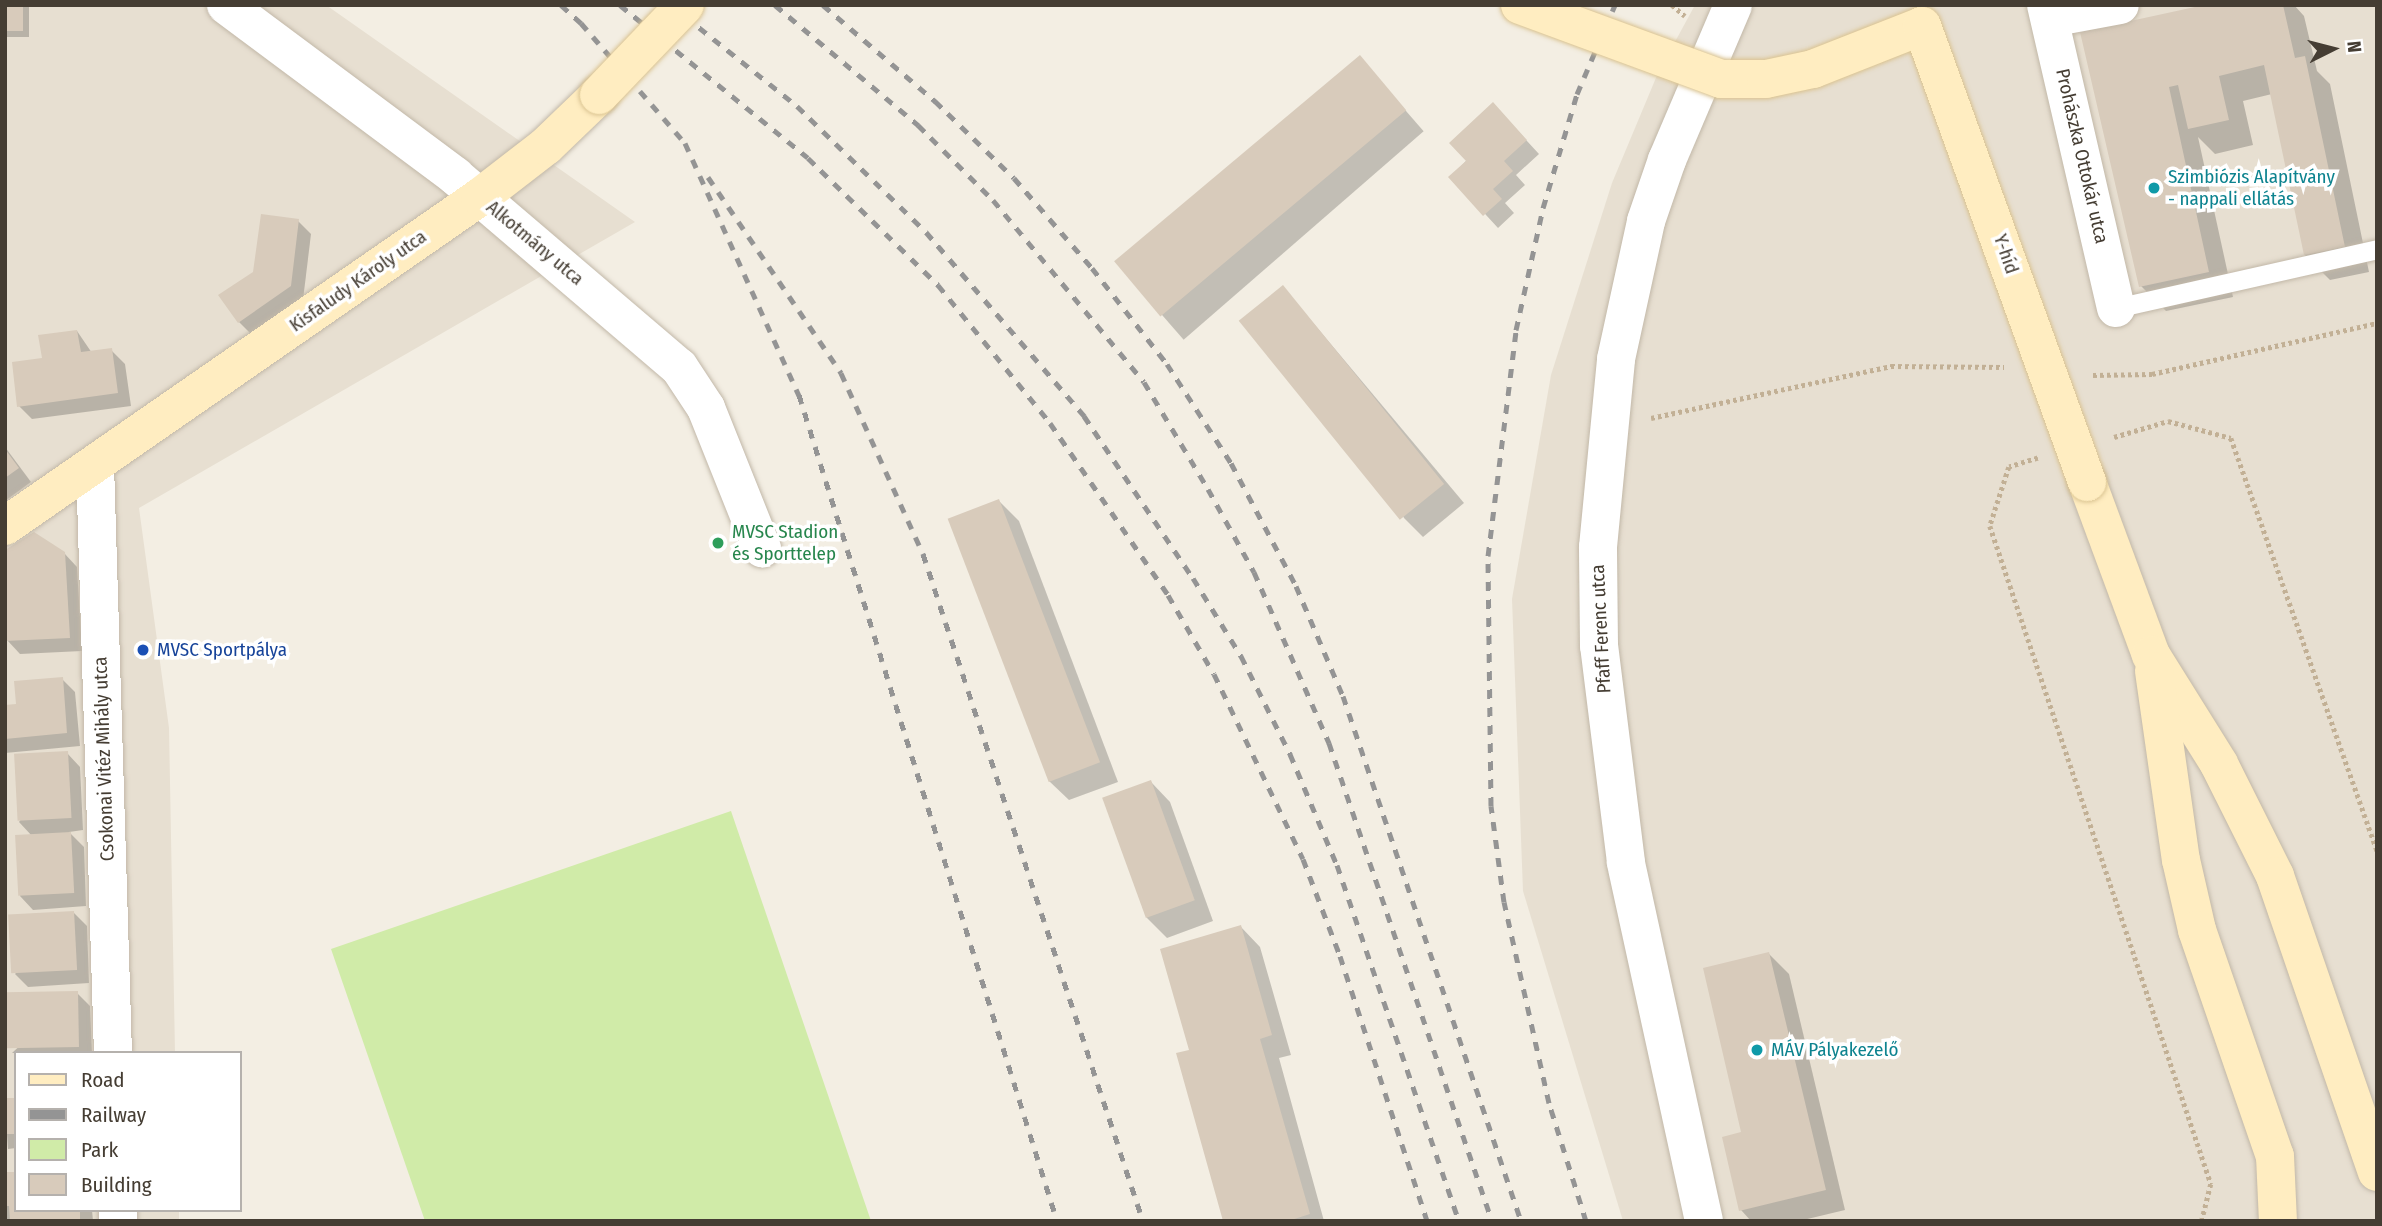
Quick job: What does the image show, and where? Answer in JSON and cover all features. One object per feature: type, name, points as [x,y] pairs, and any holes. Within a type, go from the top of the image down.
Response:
[{"type":"street","name":"Alkotmány utca","points":[[226,5],[480,197],[679,367],[705,408],[762,548]]},
{"type":"street","name":"Kisfaludy Károly utca","points":[[5,526],[480,197],[546,146],[685,5]]},
{"type":"street","name":"Y-híd","points":[[1520,5],[1721,79],[1766,79],[1812,69],[1919,16],[2151,654]]},
{"type":"street","name":"Pfaff Ferenc utca","points":[[1704,1221],[1626,862],[1609,748],[1599,646],[1598,547],[1606,429],[1616,359],[1646,221],[1732,5]]},
{"type":"street","points":[[2048,12],[2120,5]]},
{"type":"street","name":"Prohászka Ottokár utca","points":[[2048,12],[2116,308]]},
{"type":"street","name":"Csokonai Vitéz Mihály utca","points":[[95,465],[113,1051]]},
{"type":"street","points":[[2151,654],[2219,764],[2275,876],[2377,1172]]},
{"type":"street","points":[[2151,654],[2181,860],[2197,930],[2275,1156],[2278,1221]]},
{"type":"lane","points":[[1714,45],[1715,5]]},
{"type":"lane","points":[[2116,308],[2377,249]]},
{"type":"path","points":[[2087,375],[2152,374],[2377,323]]},
{"type":"path","points":[[1606,429],[1891,366],[2016,369]]},
{"type":"shaded area","points":[[5,5],[326,5],[635,222],[139,508],[169,728],[175,1051],[14,1051],[14,1212],[179,1212],[179,1221],[5,1221]]},
{"type":"shaded area","points":[[1695,5],[2377,5],[2377,1221],[1623,1221],[1523,891],[1512,599],[1551,375],[1612,183],[1658,73]]},
{"type":"green space","points":[[731,811],[871,1221],[425,1221],[331,949]]},
{"type":"building","points":[[5,5],[23,5],[23,31],[5,31]]},
{"type":"building","name":"Szimbiózis Alapítvány - nappali ellátás","points":[[2204,5],[2283,5],[2295,58],[2305,56],[2345,247],[2304,255],[2264,65],[2219,76],[2229,120],[2188,129],[2178,85],[2169,87],[2209,272],[2139,287],[2080,32]]},
{"type":"building","points":[[1360,55],[1406,110],[1160,316],[1114,261]]},
{"type":"building","points":[[1493,102],[1527,140],[1504,161],[1513,171],[1493,189],[1502,199],[1483,216],[1448,177],[1466,161],[1449,143]]},
{"type":"building","points":[[261,214],[299,219],[291,286],[238,323],[218,295],[253,272]]},
{"type":"building","points":[[1283,285],[1444,484],[1400,520],[1239,321]]},
{"type":"building","points":[[77,330],[81,352],[112,348],[118,393],[17,407],[12,362],[42,358],[38,335]]},
{"type":"building","points":[[5,449],[19,468],[5,478]]},
{"type":"building","points":[[999,499],[1100,762],[1049,782],[948,519]]},
{"type":"building","points":[[34,532],[65,552],[70,638],[5,641],[5,550]]},
{"type":"building","points":[[63,677],[67,733],[5,739],[5,705],[16,704],[14,681]]},
{"type":"building","points":[[68,751],[72,818],[18,821],[14,754]]},
{"type":"building","points":[[1151,780],[1195,900],[1146,918],[1102,798]]},
{"type":"building","points":[[71,832],[74,893],[18,896],[15,835]]},
{"type":"building","points":[[74,911],[77,970],[11,973],[8,914]]},
{"type":"building","points":[[1241,925],[1272,1035],[1260,1039],[1310,1214],[1288,1221],[1223,1221],[1176,1053],[1189,1050],[1160,949]]},
{"type":"building","name":"MÁV Pályakezelő","points":[[1769,952],[1826,1190],[1739,1211],[1722,1137],[1741,1132],[1703,968]]},
{"type":"building","points":[[78,991],[79,1047],[6,1048],[5,992]]},
{"type":"building","points":[[5,1098],[14,1098],[14,1134],[5,1134]]},
{"type":"building","points":[[5,1172],[14,1172],[14,1212],[80,1212],[80,1221],[10,1221],[9,1206],[5,1206]]},
{"type":"railway","points":[[561,5],[581,23],[685,143],[799,395],[1057,1221]]},
{"type":"railway","points":[[620,5],[808,158],[938,285],[1050,423],[1168,595],[1214,674],[1303,859],[1340,956],[1427,1221]]},
{"type":"railway","points":[[671,5],[797,106],[926,232],[1084,416],[1193,578],[1241,656],[1290,754],[1337,865],[1459,1221]]},
{"type":"railway","points":[[775,5],[918,125],[993,200],[1144,382],[1208,489],[1254,572],[1329,743],[1492,1221]]},
{"type":"railway","points":[[823,5],[935,101],[1014,178],[1092,268],[1167,364],[1231,463],[1296,586],[1343,696],[1521,1221]]},
{"type":"railway","points":[[1586,1221],[1549,1103],[1504,902],[1491,806],[1488,556],[1516,330],[1543,208],[1577,94],[1615,5]]},
{"type":"railway","points":[[708,177],[841,373],[923,554],[1143,1221]]},
{"type":"place","name":"Szimbiózis Alapítvány - nappali ellátás","points":[[2154,188]]},
{"type":"place","name":"MVSC Stadion és Sporttelep","points":[[718,543]]},
{"type":"place","name":"MVSC Sportpálya","points":[[143,650]]},
{"type":"place","name":"MÁV Pályakezelő","points":[[1757,1050]]}]
